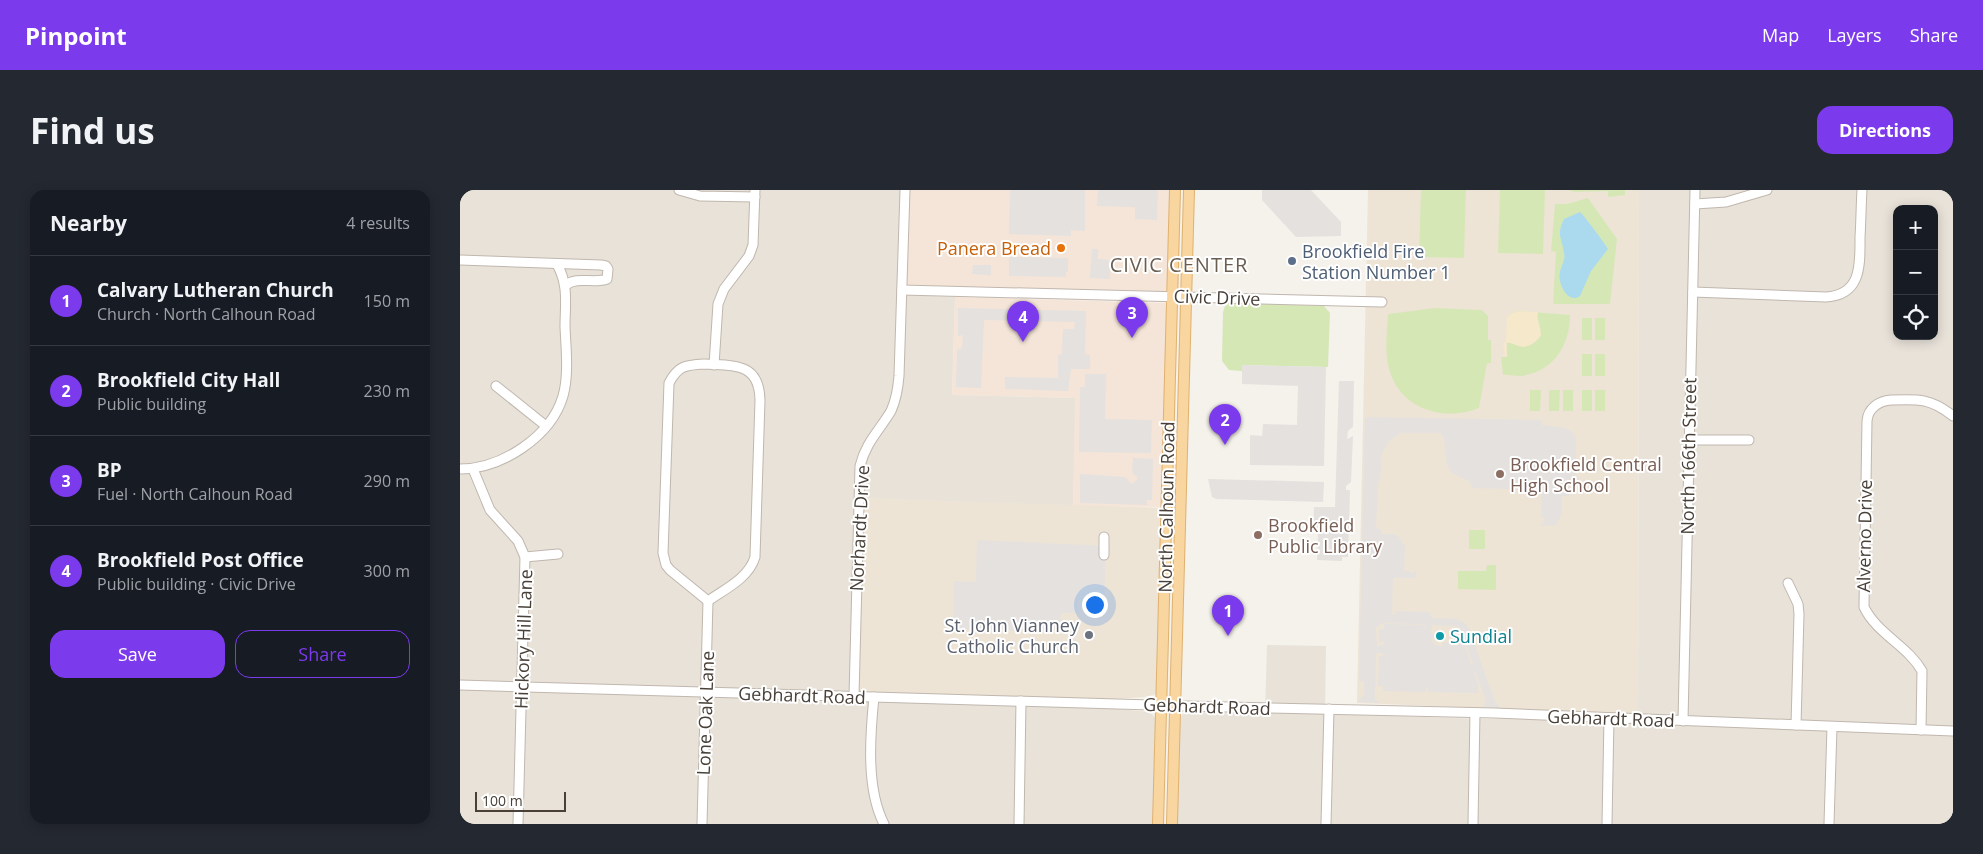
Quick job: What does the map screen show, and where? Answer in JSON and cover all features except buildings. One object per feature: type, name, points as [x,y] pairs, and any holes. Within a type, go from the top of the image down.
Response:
[{"type":"main road","name":"North Calhoun Road","points":[[1158,824],[1175,190]]},
{"type":"main road","name":"North Calhoun Road","points":[[1172,824],[1189,190]]},
{"type":"main road","points":[[1163,622],[1169,644],[1169,698],[1170,703],[1175,706]]},
{"type":"main road","points":[[1162,705],[1168,710],[1167,761],[1173,809]]},
{"type":"street","points":[[679,190],[700,196],[755,194],[752,245],[748,256],[724,289],[718,304],[714,365]]},
{"type":"street","name":"Norhardt Drive","points":[[854,696],[860,466],[866,447],[892,409],[897,395],[904,190]]},
{"type":"street","name":"North 166th Street","points":[[1683,721],[1695,190]]},
{"type":"street","points":[[1695,204],[1726,202],[1767,190]]},
{"type":"street","points":[[1693,292],[1826,297],[1845,292],[1854,282],[1859,268],[1862,190]]},
{"type":"street","points":[[460,260],[601,265],[606,266],[608,269],[609,275],[602,280],[574,281],[566,285]]},
{"type":"street","points":[[460,469],[473,469],[505,458],[522,448],[538,437],[561,401],[565,385],[566,285],[557,264]]},
{"type":"street","name":"Civic Drive","points":[[902,290],[1172,295],[1382,302]]},
{"type":"street","points":[[691,365],[740,367],[746,369],[755,377],[759,387],[755,557],[753,564],[742,577],[708,601],[670,570],[664,559],[669,383],[674,373],[682,367],[691,365]]},
{"type":"street","points":[[496,386],[546,426]]},
{"type":"street","name":"Alverno Drive","points":[[1921,730],[1922,671],[1909,654],[1874,623],[1864,607],[1863,572],[1867,420],[1874,406],[1886,400],[1926,401],[1936,404],[1953,416]]},
{"type":"street","points":[[1689,440],[1749,440]]},
{"type":"street","name":"Hickory Hill Lane","points":[[473,469],[490,510],[518,542],[525,557],[518,824]]},
{"type":"street","points":[[1104,538],[1104,555]]},
{"type":"street","points":[[525,557],[558,554]]},
{"type":"street","points":[[1788,583],[1798,604],[1799,614],[1796,725]]},
{"type":"street","name":"Lone Oak Lane","points":[[702,824],[708,601]]},
{"type":"street","name":"Gebhardt Road","points":[[460,686],[1475,713],[1953,731]]},
{"type":"street","points":[[874,697],[871,783],[877,810],[884,824]]},
{"type":"street","points":[[1019,824],[1021,701]]},
{"type":"street","points":[[1326,824],[1329,709]]},
{"type":"street","points":[[1473,824],[1475,713]]},
{"type":"street","points":[[1607,824],[1609,718]]},
{"type":"street","points":[[1829,824],[1832,727]]},
{"type":"shaded area","points":[[460,190],[901,190],[897,267],[899,271],[899,295],[955,297],[952,395],[1076,398],[1073,506],[857,498],[849,698],[1087,706],[1150,712],[1156,719],[1154,824],[460,824]]},
{"type":"shaded area","points":[[905,190],[1170,190],[1168,283],[1164,295],[902,290]]},
{"type":"shaded area","points":[[1010,190],[1085,190],[1085,231],[1071,230],[1071,236],[1009,234]]},
{"type":"shaded area","points":[[1098,190],[1158,190],[1157,220],[1135,219],[1135,207],[1097,206]]},
{"type":"shaded area","points":[[1262,190],[1311,190],[1341,222],[1341,236],[1296,237],[1262,200]]},
{"type":"shaded area","name":"Brookfield Central High School","points":[[1368,190],[1639,190],[1638,714],[1357,703]]},
{"type":"shaded area","points":[[1639,190],[1953,190],[1953,824],[1176,824],[1179,719],[1183,714],[1189,712],[1265,713],[1267,645],[1326,646],[1325,714],[1487,719],[1528,718],[1638,723]]},
{"type":"shaded area","points":[[1092,249],[1098,249],[1098,259],[1110,260],[1110,279],[1090,278]]},
{"type":"shaded area","points":[[1009,257],[1068,258],[1068,272],[1066,272],[1066,277],[1009,276]]},
{"type":"shaded area","points":[[973,265],[991,265],[991,275],[972,274]]},
{"type":"shaded area","points":[[955,297],[1165,303],[1167,311],[1161,507],[1073,506],[1075,398],[952,395]]},
{"type":"shaded area","points":[[958,308],[1086,311],[1085,354],[1090,355],[1090,369],[1071,369],[1068,391],[1005,389],[1005,377],[1058,378],[1058,355],[1062,354],[1063,329],[1074,329],[1075,322],[984,320],[981,388],[956,387],[957,350],[962,348],[963,335],[958,336]]},
{"type":"shaded area","points":[[1242,365],[1326,367],[1324,466],[1250,465],[1250,435],[1262,436],[1263,424],[1297,425],[1298,386],[1242,384]]},
{"type":"shaded area","points":[[1085,374],[1106,374],[1105,419],[1152,420],[1151,453],[1079,452],[1080,387],[1085,387]]},
{"type":"shaded area","points":[[1339,381],[1354,381],[1353,427],[1348,431],[1347,439],[1353,436],[1351,482],[1346,486],[1346,490],[1350,490],[1348,557],[1342,557],[1342,561],[1317,560],[1318,533],[1313,532],[1314,507],[1335,507]]},
{"type":"shaded area","points":[[1365,417],[1541,420],[1542,425],[1565,428],[1572,432],[1576,438],[1576,475],[1579,479],[1570,486],[1569,496],[1562,496],[1562,513],[1556,525],[1541,526],[1545,518],[1541,517],[1541,490],[1473,488],[1469,481],[1452,473],[1447,465],[1444,438],[1440,433],[1401,433],[1389,441],[1382,453],[1376,527],[1381,530],[1381,534],[1394,534],[1398,536],[1405,546],[1404,571],[1409,571],[1410,573],[1416,571],[1416,578],[1393,578],[1392,614],[1397,615],[1394,611],[1429,612],[1432,618],[1457,619],[1466,624],[1495,702],[1500,708],[1484,707],[1486,700],[1475,671],[1478,693],[1428,692],[1427,687],[1425,692],[1383,691],[1383,686],[1378,686],[1379,656],[1383,656],[1383,653],[1377,653],[1375,699],[1379,703],[1358,702],[1364,695],[1364,681],[1359,681]],"holes":[[[1382,623],[1425,625],[1384,624],[1384,629],[1379,629],[1379,642],[1384,642],[1384,645],[1377,646],[1376,628]],[[1432,625],[1455,626],[1461,629],[1473,664],[1471,664],[1464,643],[1443,642],[1442,647],[1434,644],[1431,639],[1434,637],[1434,634],[1431,633]]]},
{"type":"shaded area","points":[[1133,458],[1153,459],[1152,500],[1147,500],[1147,505],[1080,503],[1080,474],[1125,477],[1132,484],[1138,478],[1132,472]]},
{"type":"shaded area","points":[[1208,479],[1324,482],[1323,502],[1216,499],[1212,497]]},
{"type":"shaded area","points":[[859,498],[1166,508],[1162,693],[1144,697],[1067,702],[854,696]]},
{"type":"shaded area","points":[[977,540],[1106,546],[1104,601],[1078,600],[1077,613],[1061,613],[1060,631],[953,630],[954,581],[976,582]]},
{"type":"green space","points":[[1421,190],[1466,190],[1464,258],[1419,257]]},
{"type":"green space","points":[[1500,190],[1545,190],[1543,254],[1498,253]]},
{"type":"green space","points":[[1568,190],[1625,190],[1625,195],[1608,197],[1608,191],[1575,192]]},
{"type":"green space","points":[[1588,198],[1617,239],[1610,304],[1553,304],[1556,252],[1551,251],[1555,204],[1567,204]]},
{"type":"green space","points":[[1230,303],[1324,306],[1330,313],[1328,367],[1243,365],[1242,371],[1229,370],[1222,361],[1223,312],[1225,306]]},
{"type":"green space","points":[[1435,308],[1482,310],[1488,316],[1488,340],[1491,340],[1491,363],[1487,363],[1479,408],[1452,414],[1426,409],[1414,404],[1404,396],[1390,372],[1386,351],[1388,314]]},
{"type":"green space","points":[[1519,311],[1570,315],[1567,337],[1558,356],[1542,369],[1532,374],[1521,376],[1503,375],[1501,357],[1507,357],[1507,317]]},
{"type":"green space","points":[[1582,318],[1592,318],[1592,340],[1582,340]]},
{"type":"green space","points":[[1595,318],[1605,318],[1605,340],[1595,340]]},
{"type":"green space","points":[[1582,354],[1592,354],[1592,376],[1582,376]]},
{"type":"green space","points":[[1595,354],[1605,354],[1605,376],[1595,376]]},
{"type":"green space","points":[[1530,390],[1541,390],[1540,411],[1530,411]]},
{"type":"green space","points":[[1549,390],[1560,390],[1559,411],[1549,411]]},
{"type":"green space","points":[[1563,390],[1573,390],[1573,411],[1563,411]]},
{"type":"green space","points":[[1582,390],[1592,390],[1592,411],[1582,411]]},
{"type":"green space","points":[[1595,390],[1605,390],[1605,411],[1595,411]]},
{"type":"green space","points":[[1469,530],[1485,530],[1485,549],[1469,549]]},
{"type":"green space","points":[[1487,565],[1496,565],[1496,590],[1458,589],[1458,571],[1486,571]]},
{"type":"sand","points":[[1519,311],[1538,312],[1541,335],[1535,342],[1526,347],[1506,343],[1507,357],[1505,357],[1503,343],[1506,342],[1507,317]]},
{"type":"water","points":[[1580,212],[1608,249],[1591,271],[1580,296],[1571,298],[1564,292],[1560,282],[1560,272],[1564,256],[1560,229],[1564,219]]},
{"type":"place","name":"Panera Bread","points":[[1061,248]]},
{"type":"place","name":"Brookfield Fire Station Number 1","points":[[1292,261]]},
{"type":"place","name":"BP","points":[[1132,338]]},
{"type":"place","name":"Brookfield Post Office","points":[[1023,342]]},
{"type":"place","name":"Brookfield City Hall","points":[[1225,445]]},
{"type":"place","name":"Brookfield Central High School","points":[[1500,474]]},
{"type":"place","name":"Brookfield Public Library","points":[[1258,535]]},
{"type":"place","name":"St. John Vianney Catholic Church","points":[[1089,635]]},
{"type":"place","name":"Calvary Lutheran Church","points":[[1228,636]]},
{"type":"place","name":"Sundial","points":[[1440,636]]},
{"type":"district","name":"CIVIC CENTER","points":[[1179,264]]}]
